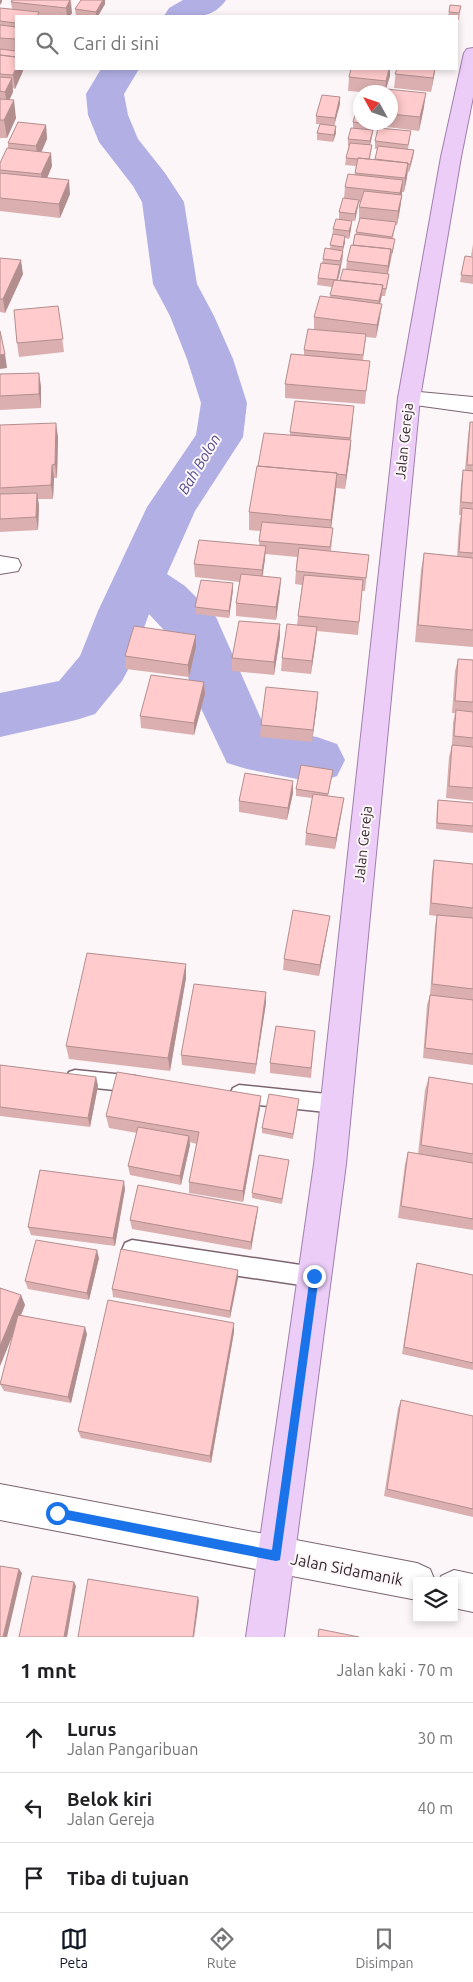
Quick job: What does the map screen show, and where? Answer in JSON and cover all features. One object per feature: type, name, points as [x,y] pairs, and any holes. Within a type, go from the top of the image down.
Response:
[{"type":"main road","name":"Jalan Gereja","points":[[265,1637],[336,1104],[409,398],[451,157],[473,53]]},
{"type":"street","points":[[409,398],[473,405]]},
{"type":"street","name":"Jalan Sidamanik","points":[[0,1502],[413,1581]]},
{"type":"street","points":[[458,1590],[473,1593]]},
{"type":"lane","points":[[60,1076],[149,1085]]},
{"type":"lane","points":[[218,1092],[336,1104]]},
{"type":"lane","points":[[132,1250],[314,1276]]},
{"type":"building","points":[[12,0],[70,0],[66,8],[11,2]]},
{"type":"building","points":[[81,0],[103,0],[96,12],[75,9]]},
{"type":"building","points":[[450,5],[461,6],[459,13],[449,12]]},
{"type":"building","points":[[0,8],[39,12],[38,15],[15,15],[15,23],[0,21]]},
{"type":"building","points":[[0,25],[15,27],[15,39],[0,38]]},
{"type":"building","points":[[0,49],[15,51],[15,57],[0,55]]},
{"type":"building","points":[[0,55],[15,57],[15,70],[13,75],[0,74]]},
{"type":"building","points":[[351,70],[389,70],[386,81],[349,77]]},
{"type":"building","points":[[397,70],[435,70],[433,78],[395,74]]},
{"type":"building","points":[[0,77],[12,78],[5,92],[0,91]]},
{"type":"building","points":[[398,90],[426,93],[420,117],[398,115]]},
{"type":"building","points":[[322,95],[340,97],[335,118],[316,116]]},
{"type":"building","points":[[0,99],[14,100],[4,120],[0,120]]},
{"type":"building","points":[[18,122],[46,125],[36,146],[8,143]]},
{"type":"building","points":[[320,124],[336,126],[334,135],[317,133]]},
{"type":"building","points":[[351,128],[353,130],[373,130],[370,141],[348,139]]},
{"type":"building","points":[[378,130],[411,131],[408,145],[375,141]]},
{"type":"building","points":[[350,143],[372,145],[369,159],[346,158]]},
{"type":"building","points":[[378,146],[414,150],[410,165],[408,163],[375,159]]},
{"type":"building","points":[[7,148],[51,153],[41,174],[0,170],[0,163]]},
{"type":"building","points":[[358,158],[408,163],[405,178],[355,173]]},
{"type":"building","points":[[0,173],[69,180],[59,204],[0,198]]},
{"type":"building","points":[[348,174],[403,180],[400,193],[345,187]]},
{"type":"building","points":[[364,191],[402,195],[398,211],[359,207]]},
{"type":"building","points":[[343,198],[359,200],[355,214],[339,212]]},
{"type":"building","points":[[360,218],[396,222],[392,237],[356,232]]},
{"type":"building","points":[[336,219],[352,221],[349,231],[333,229]]},
{"type":"building","points":[[333,234],[345,236],[343,247],[330,245]]},
{"type":"building","points":[[355,234],[395,239],[392,253],[391,249],[353,245]]},
{"type":"building","points":[[351,245],[391,249],[388,266],[347,261]]},
{"type":"building","points":[[325,248],[343,251],[340,261],[323,259]]},
{"type":"building","points":[[465,256],[473,257],[473,276],[461,275]]},
{"type":"building","points":[[0,258],[21,260],[3,299],[0,299]]},
{"type":"building","points":[[321,263],[340,265],[337,280],[318,278]]},
{"type":"building","points":[[343,269],[389,274],[386,289],[382,288],[383,285],[340,280]]},
{"type":"building","points":[[334,280],[383,285],[379,301],[330,295]]},
{"type":"building","points":[[320,296],[382,304],[377,325],[314,317]]},
{"type":"building","points":[[58,306],[63,339],[17,343],[14,310]]},
{"type":"building","points":[[308,329],[366,334],[363,355],[304,350]]},
{"type":"building","points":[[0,331],[5,354],[0,355]]},
{"type":"building","points":[[291,354],[370,361],[366,391],[285,384]]},
{"type":"building","points":[[39,373],[39,394],[0,396],[0,374]]},
{"type":"building","points":[[295,401],[354,406],[350,438],[290,432]]},
{"type":"building","points":[[470,422],[473,422],[473,465],[467,465]]},
{"type":"building","points":[[56,423],[55,464],[52,465],[51,485],[0,488],[0,425]]},
{"type":"building","points":[[264,433],[351,440],[346,475],[258,466]]},
{"type":"building","points":[[257,466],[337,473],[331,520],[249,512]]},
{"type":"building","points":[[463,470],[473,471],[473,503],[461,502]]},
{"type":"building","points":[[37,493],[36,517],[0,519],[0,494]]},
{"type":"building","points":[[462,508],[473,509],[473,553],[459,552]]},
{"type":"building","points":[[262,522],[333,528],[330,547],[259,541]]},
{"type":"building","points":[[199,540],[266,546],[262,570],[194,564]]},
{"type":"building","points":[[299,548],[369,555],[366,578],[296,571]]},
{"type":"building","points":[[424,553],[473,558],[473,630],[418,625]]},
{"type":"building","points":[[241,574],[281,578],[276,607],[236,603]]},
{"type":"building","points":[[304,575],[363,580],[359,622],[298,616]]},
{"type":"building","points":[[201,580],[233,583],[229,611],[195,607]]},
{"type":"building","points":[[239,621],[280,624],[274,662],[232,658]]},
{"type":"building","points":[[287,624],[317,627],[312,661],[282,658]]},
{"type":"building","points":[[134,626],[196,635],[188,665],[125,656]]},
{"type":"building","points":[[458,659],[473,660],[473,702],[455,701]]},
{"type":"building","points":[[151,675],[204,682],[194,723],[140,716]]},
{"type":"building","points":[[266,687],[318,692],[313,730],[261,725]]},
{"type":"building","points":[[456,710],[473,712],[473,738],[454,736]]},
{"type":"building","points":[[452,745],[473,747],[473,788],[449,786]]},
{"type":"building","points":[[301,765],[333,770],[328,794],[296,789]]},
{"type":"building","points":[[245,773],[293,781],[288,808],[239,801]]},
{"type":"building","points":[[313,794],[344,798],[336,838],[306,833]]},
{"type":"building","points":[[438,800],[473,803],[473,826],[437,823]]},
{"type":"building","points":[[434,860],[473,864],[473,908],[431,903]]},
{"type":"building","points":[[293,910],[330,916],[320,965],[284,959]]},
{"type":"building","points":[[437,915],[473,918],[473,989],[432,984]]},
{"type":"building","points":[[87,953],[186,964],[168,1058],[66,1046]]},
{"type":"building","points":[[194,984],[266,992],[256,1064],[181,1055]]},
{"type":"building","points":[[430,995],[473,1000],[473,1054],[425,1048]]},
{"type":"building","points":[[276,1026],[315,1031],[311,1068],[270,1063]]},
{"type":"building","points":[[0,1065],[96,1077],[88,1118],[0,1107]]},
{"type":"building","points":[[117,1072],[261,1096],[243,1191],[189,1182],[199,1132],[106,1116]]},
{"type":"building","points":[[429,1077],[473,1084],[473,1154],[421,1145]]},
{"type":"building","points":[[269,1094],[299,1099],[293,1134],[262,1128]]},
{"type":"building","points":[[138,1127],[189,1136],[180,1176],[128,1166]]},
{"type":"building","points":[[408,1152],[473,1163],[473,1219],[401,1206]]},
{"type":"building","points":[[259,1155],[289,1160],[282,1199],[252,1193]]},
{"type":"building","points":[[40,1170],[124,1181],[113,1238],[28,1227]]},
{"type":"building","points":[[138,1185],[258,1207],[251,1242],[130,1220]]},
{"type":"building","points":[[36,1240],[97,1250],[87,1293],[25,1281]]},
{"type":"building","points":[[121,1249],[238,1270],[230,1311],[112,1289]]},
{"type":"building","points":[[417,1263],[473,1275],[473,1363],[404,1347]]},
{"type":"building","points":[[0,1288],[21,1295],[0,1346]]},
{"type":"building","points":[[108,1300],[234,1323],[210,1456],[78,1431]]},
{"type":"building","points":[[18,1315],[85,1327],[68,1397],[0,1384]]},
{"type":"building","points":[[401,1400],[473,1416],[473,1509],[387,1489]]},
{"type":"building","points":[[0,1566],[19,1569],[3,1637],[0,1637]]},
{"type":"building","points":[[32,1576],[74,1582],[64,1637],[19,1637]]},
{"type":"building","points":[[88,1579],[198,1597],[193,1637],[78,1637]]},
{"type":"building","points":[[319,1629],[359,1637],[318,1637]]},
{"type":"waterway","name":"Bah Bolon","points":[[184,15],[208,0]]},
{"type":"waterway","name":"Bah Bolon","points":[[119,70],[105,94],[108,115],[119,142],[151,182],[163,202],[175,284],[192,316],[210,359],[224,403],[219,437],[172,507],[138,580]]},
{"type":"waterway","name":"Bah Bolon","points":[[0,715],[76,699],[103,666],[138,580]]},
{"type":"waterway","points":[[138,580],[167,600],[197,631],[224,700],[247,747],[317,760]]},
{"type":"route","points":[[57,1513],[276,1556],[314,1276]]}]
